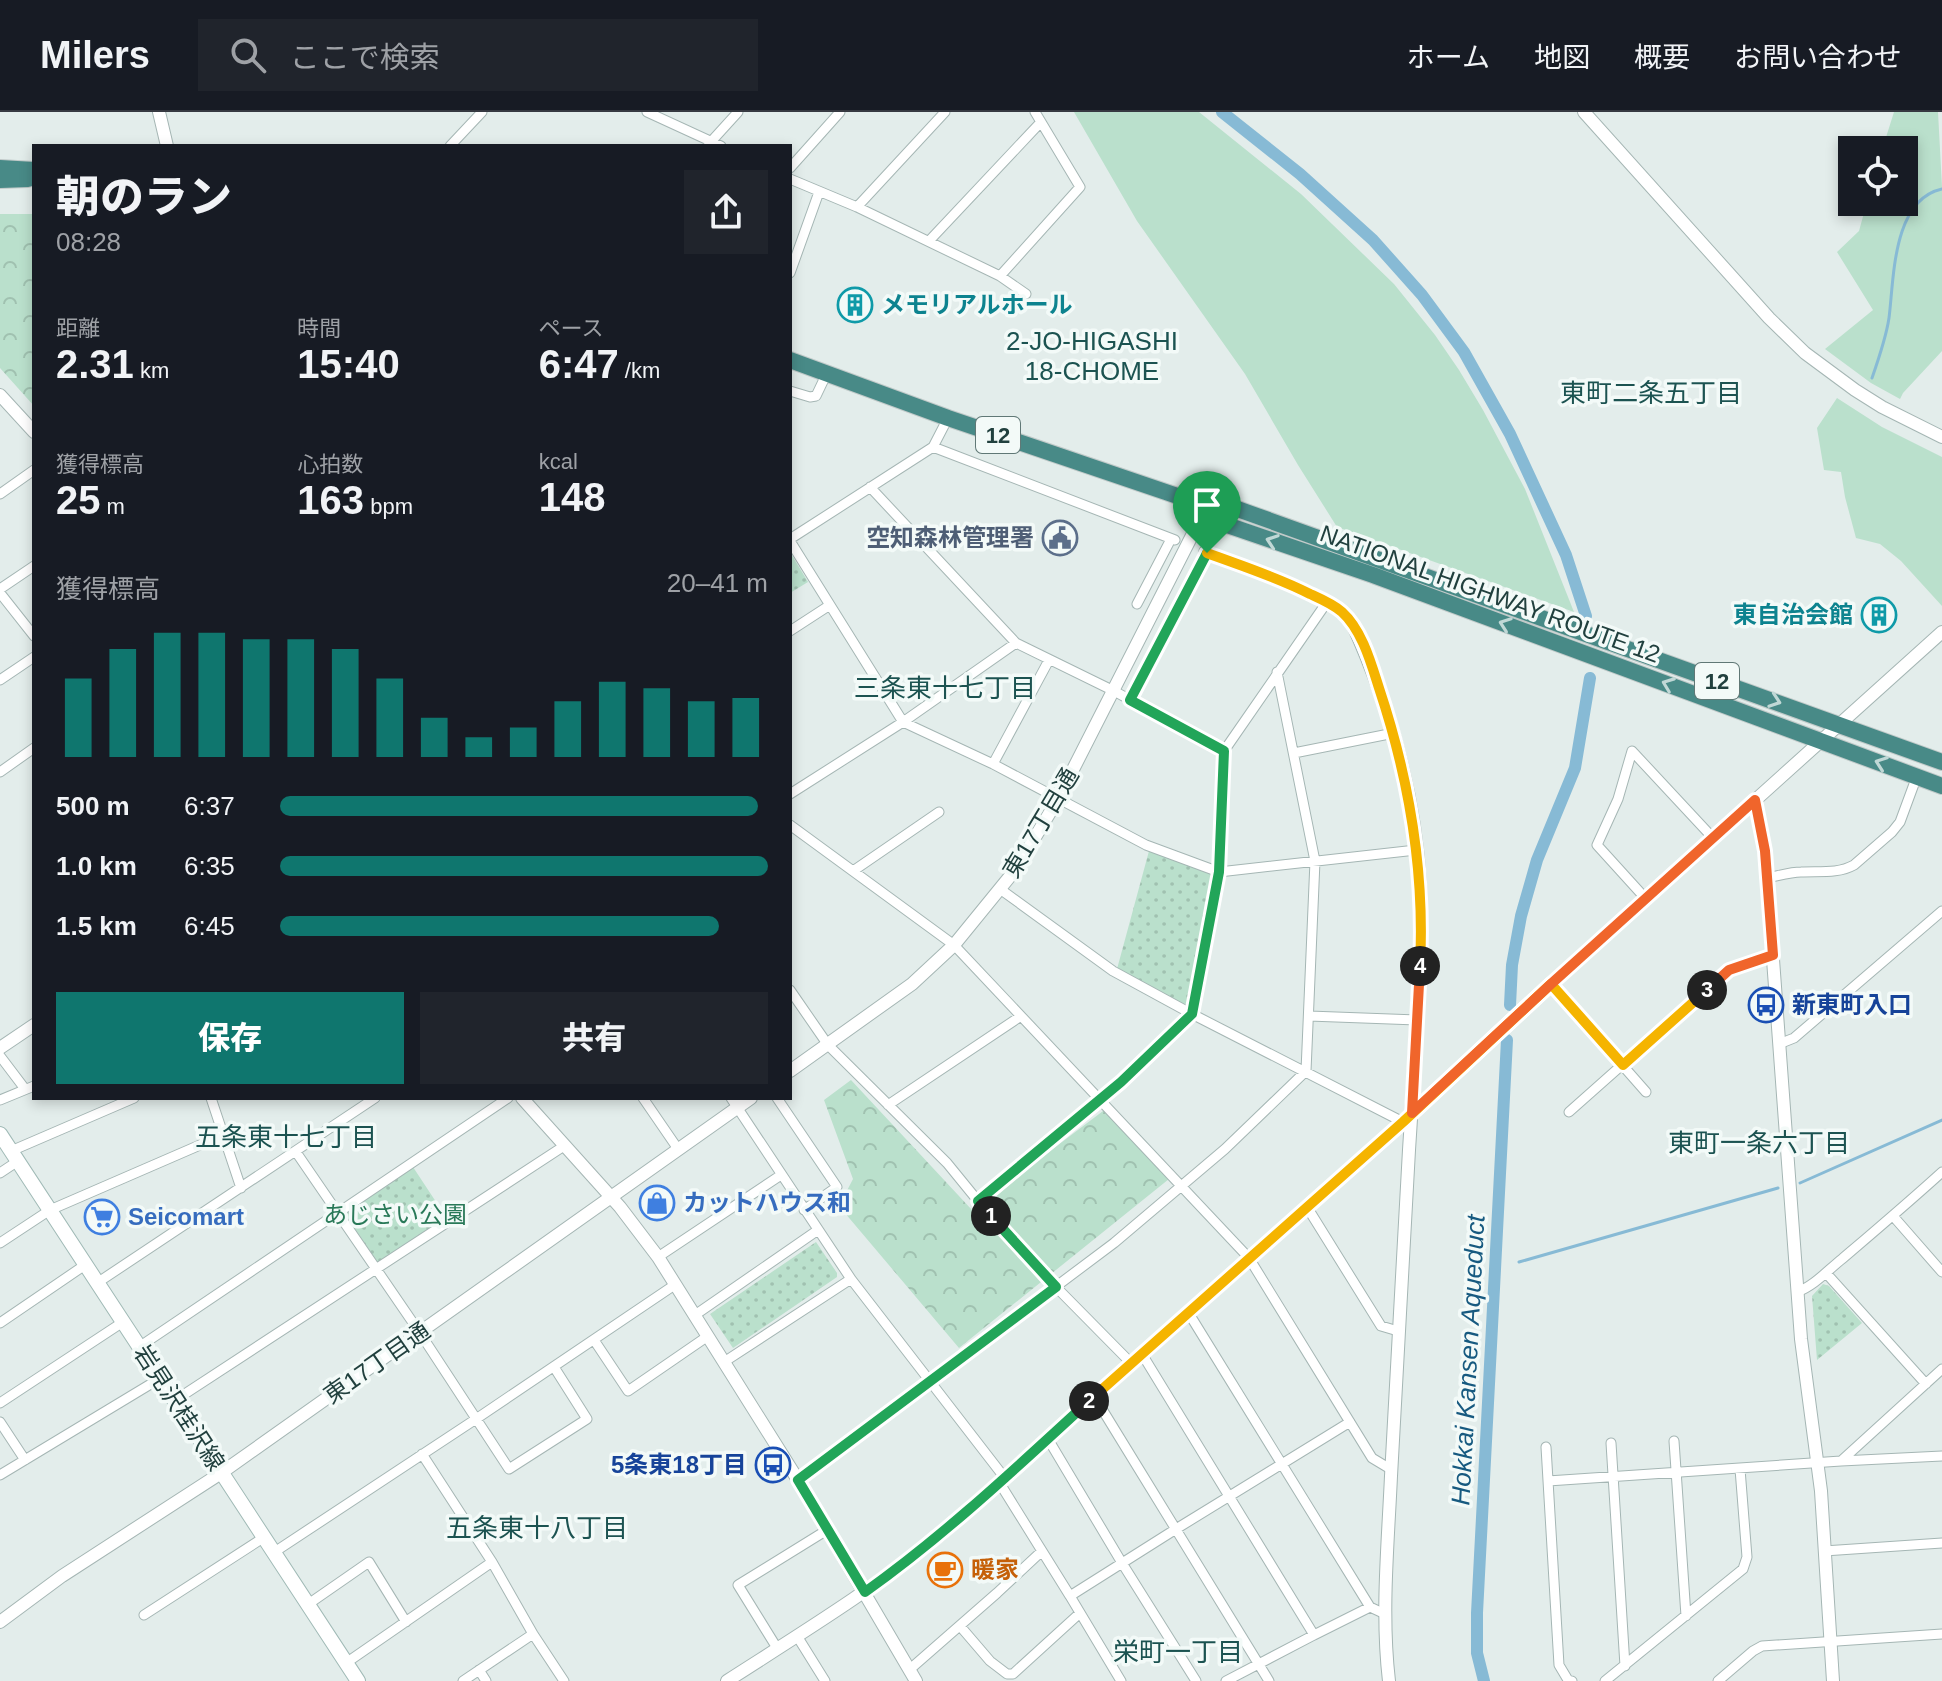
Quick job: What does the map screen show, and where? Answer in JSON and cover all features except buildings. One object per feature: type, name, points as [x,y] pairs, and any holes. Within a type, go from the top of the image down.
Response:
[{"type":"highway","points":[[0,168],[32,170]]},
{"type":"highway","points":[[0,180],[32,179]]},
{"type":"highway","name":"NATIONAL HIGHWAY ROUTE 12","points":[[792,361],[948,418],[1207,506],[1232,507],[1942,762]]},
{"type":"highway","name":"NATIONAL HIGHWAY ROUTE 12","points":[[1207,506],[1227,525],[1373,575],[1942,786]]},
{"type":"main road","name":"岩見沢桂沢線","points":[[0,1134],[358,1681]]},
{"type":"street","points":[[159,112],[167,144]]},
{"type":"street","points":[[452,144],[482,112]]},
{"type":"street","points":[[647,112],[713,144],[738,112]]},
{"type":"street","points":[[792,166],[840,112]]},
{"type":"street","points":[[857,207],[945,112]]},
{"type":"street","points":[[1000,276],[1080,187],[1035,112]]},
{"type":"street","points":[[1584,112],[1769,318],[1805,353],[1882,407],[1942,437]]},
{"type":"street","points":[[929,241],[1041,122]]},
{"type":"street","points":[[792,180],[929,241],[1000,276],[1026,294]]},
{"type":"street","points":[[792,267],[819,192]]},
{"type":"street","points":[[792,392],[816,396],[827,373]]},
{"type":"street","points":[[0,395],[32,430]]},
{"type":"street","points":[[792,539],[933,447],[948,418]]},
{"type":"street","points":[[933,447],[1173,540],[1137,604]]},
{"type":"street","points":[[0,494],[32,471]]},
{"type":"street","points":[[870,487],[1016,643],[1114,691],[1224,751]]},
{"type":"street","name":"東17丁目通","points":[[792,1070],[912,984],[954,945],[1016,869],[1058,799],[1207,506]]},
{"type":"street","points":[[792,543],[903,722],[993,764],[1146,845],[1219,872],[1416,850]]},
{"type":"street","points":[[1130,700],[1206,552],[1296,587],[1339,609],[1352,623],[1373,668],[1394,733],[1408,790],[1416,850],[1421,941],[1408,1117],[1385,1614],[1389,1681]]},
{"type":"street","points":[[32,567],[0,591],[32,633]]},
{"type":"street","points":[[978,1201],[1121,1082],[1192,1014],[1219,872],[1224,751],[1327,602]]},
{"type":"street","points":[[792,630],[830,605]]},
{"type":"street","points":[[734,1679],[917,1554],[1408,1117],[1521,1011],[1942,632]]},
{"type":"street","points":[[792,793],[903,722],[1016,643]]},
{"type":"street","points":[[0,680],[32,658]]},
{"type":"street","points":[[993,764],[1049,660]]},
{"type":"street","points":[[798,1480],[1114,1243],[1225,1149],[1306,1071],[1315,861],[1277,672]]},
{"type":"street","points":[[1294,753],[1394,733]]},
{"type":"street","points":[[0,772],[32,749]]},
{"type":"street","points":[[1646,899],[1597,845],[1618,799],[1632,751],[1713,838]]},
{"type":"street","points":[[1767,878],[1799,872],[1835,871],[1854,865],[1900,822],[1917,776]]},
{"type":"street","points":[[1755,800],[1765,851],[1797,1292],[1817,1464],[1833,1681]]},
{"type":"street","points":[[853,871],[939,812]]},
{"type":"street","points":[[792,826],[954,945],[1249,1258],[1372,1458],[1392,1470]]},
{"type":"street","points":[[1000,889],[1113,971],[1306,1071],[1408,1117]]},
{"type":"street","points":[[1779,1044],[1794,1038],[1942,911]]},
{"type":"street","points":[[1569,1112],[1729,970],[1773,955]]},
{"type":"street","points":[[1551,984],[1646,1092]]},
{"type":"street","points":[[792,993],[828,1045],[947,1163],[1056,1287],[1131,1363]]},
{"type":"street","points":[[888,1105],[1021,1016]]},
{"type":"street","points":[[1309,1016],[1417,1020]]},
{"type":"street","points":[[0,1048],[32,1026]]},
{"type":"street","points":[[0,1056],[30,1088],[0,1100]]},
{"type":"street","points":[[0,1173],[14,1156],[130,1100]]},
{"type":"street","points":[[212,1100],[241,1188]]},
{"type":"street","points":[[97,1283],[372,1100]]},
{"type":"street","points":[[139,1347],[505,1100]]},
{"type":"street","points":[[528,1100],[564,1146],[612,1197],[658,1257],[798,1480],[913,1675],[960,1626],[1042,1551]]},
{"type":"street","points":[[644,1100],[678,1149]]},
{"type":"street","points":[[778,1100],[837,1187],[804,1210]]},
{"type":"street","points":[[734,1103],[851,1279],[1002,1479],[1121,1681]]},
{"type":"street","name":"東17丁目通","points":[[0,1621],[62,1576],[221,1473],[420,1333],[678,1149],[734,1103]]},
{"type":"street","points":[[0,1243],[50,1210],[223,1135]]},
{"type":"street","points":[[174,1401],[564,1146]]},
{"type":"street","points":[[296,1152],[509,1469],[587,1419],[554,1367]]},
{"type":"street","points":[[1797,1292],[1826,1273],[1942,1172]]},
{"type":"street","points":[[658,1257],[781,1175]]},
{"type":"street","points":[[1307,1207],[1381,1326],[1398,1331]]},
{"type":"street","points":[[1893,1216],[1942,1272]]},
{"type":"street","points":[[695,1315],[818,1230]]},
{"type":"street","points":[[0,1323],[85,1265]]},
{"type":"street","points":[[1826,1273],[1926,1384]]},
{"type":"street","points":[[724,1362],[851,1279]]},
{"type":"street","points":[[273,1553],[676,1284]]},
{"type":"street","points":[[1188,1312],[1370,1607],[1385,1614]]},
{"type":"street","points":[[0,1403],[123,1322]]},
{"type":"street","points":[[594,1340],[628,1391],[708,1336]]},
{"type":"street","points":[[1142,1354],[1314,1635]]},
{"type":"street","points":[[1841,1461],[1942,1369]]},
{"type":"street","points":[[0,1475],[159,1379]]},
{"type":"street","points":[[1094,1396],[1269,1681]]},
{"type":"street","points":[[0,1422],[25,1460]]},
{"type":"street","points":[[1070,1596],[1350,1422]]},
{"type":"street","points":[[1048,1439],[1196,1681]]},
{"type":"street","points":[[1674,1441],[1686,1616]]},
{"type":"street","points":[[1611,1443],[1625,1666]]},
{"type":"street","points":[[1546,1447],[1559,1665],[1568,1680],[1572,1681]]},
{"type":"street","points":[[422,1454],[564,1681]]},
{"type":"street","points":[[1548,1481],[1942,1456]]},
{"type":"street","points":[[1605,1681],[1743,1569],[1747,1557],[1740,1469]]},
{"type":"street","points":[[777,1648],[738,1585],[827,1530]]},
{"type":"street","points":[[144,1615],[263,1538]]},
{"type":"street","points":[[1824,1551],[1942,1543]]},
{"type":"street","points":[[307,1605],[369,1562],[406,1622]]},
{"type":"street","points":[[346,1663],[492,1562]]},
{"type":"street","points":[[1226,1681],[1370,1607]]},
{"type":"street","points":[[960,1626],[990,1661],[1007,1674],[1013,1674],[1080,1613]]},
{"type":"street","points":[[463,1681],[533,1634]]},
{"type":"street","points":[[1718,1681],[1762,1646],[1942,1634]]},
{"type":"street","points":[[797,1636],[825,1681]]},
{"type":"street","points":[[479,1670],[486,1681]]},
{"type":"green space","points":[[1074,112],[1199,112],[1301,194],[1394,284],[1435,335],[1483,410],[1525,489],[1574,612],[1337,527],[1245,374],[1137,221]]},
{"type":"green space","points":[[1894,112],[1938,112],[1942,187],[1942,351],[1900,399],[1871,383],[1825,349],[1873,310],[1837,252],[1859,231],[1863,216],[1918,216],[1918,136],[1886,136]]},
{"type":"green space","points":[[0,214],[32,214],[32,404],[0,368]]},
{"type":"green space","points":[[1837,398],[1882,427],[1942,457],[1942,606],[1901,561],[1880,544],[1856,538],[1841,472],[1824,470],[1817,428]]},
{"type":"green space","points":[[792,555],[808,582],[792,592]]},
{"type":"green space","points":[[1149,851],[1214,874],[1188,1008],[1117,969]]},
{"type":"green space","points":[[851,1080],[972,1210],[1107,1108],[1169,1179],[959,1348],[839,1206],[853,1179],[824,1100]]},
{"type":"green space","name":"あじさい公園","points":[[413,1167],[446,1217],[378,1263],[344,1213]]},
{"type":"green space","points":[[816,1242],[837,1277],[733,1348],[710,1314]]},
{"type":"green space","points":[[1823,1284],[1829,1286],[1862,1323],[1817,1360],[1812,1296]]},
{"type":"waterway","name":"Hokkai Kansen Aqueduct","points":[[1222,112],[1300,174],[1373,240],[1422,295],[1464,352],[1510,434],[1566,555],[1586,616]]},
{"type":"waterway","points":[[1872,378],[1888,326],[1895,263],[1905,225],[1913,208],[1926,196],[1942,189]]},
{"type":"waterway","name":"Hokkai Kansen Aqueduct","points":[[1510,1005],[1512,965],[1521,916],[1537,860],[1575,768],[1590,678]]},
{"type":"waterway","name":"Hokkai Kansen Aqueduct","points":[[1484,1681],[1477,1653],[1477,1613],[1507,1040]]},
{"type":"waterway","points":[[1800,1183],[1942,1120]]},
{"type":"waterway","points":[[1519,1262],[1778,1188]]},
{"type":"place","name":"メモリアルホール","points":[[855,305]]},
{"type":"place","name":"空知森林管理署","points":[[1060,538]]},
{"type":"place","name":"東自治会館","points":[[1879,615]]},
{"type":"place","name":"新東町入口","points":[[1766,1005]]},
{"type":"place","name":"カットハウス和","points":[[657,1203]]},
{"type":"place","name":"Seicomart","points":[[102,1217]]},
{"type":"place","name":"5条東18丁目","points":[[773,1465]]},
{"type":"place","name":"暖家","points":[[945,1570]]},
{"type":"district","name":"2-JO-HIGASHI 18-CHOME","points":[[1092,356]]},
{"type":"district","name":"東町二条五丁目","points":[[1651,393]]},
{"type":"district","name":"三条東十七丁目","points":[[945,688]]},
{"type":"district","name":"五条東十七丁目","points":[[286,1137]]},
{"type":"district","name":"東町一条六丁目","points":[[1759,1143]]},
{"type":"district","name":"五条東十八丁目","points":[[537,1528]]},
{"type":"district","name":"栄町一丁目","points":[[1178,1652]]},
{"type":"route","points":[[1207,553],[1130,700],[1224,751],[1219,872],[1192,1014],[1121,1082],[978,1201],[1056,1287],[798,1480],[865,1592],[941,1534],[1403,1122],[1551,984],[1623,1065],[1729,970],[1773,955],[1765,851],[1755,800],[1551,984],[1412,1113],[1421,941],[1420,883],[1408,790],[1373,668],[1352,623],[1339,609],[1296,587],[1207,553]]}]
